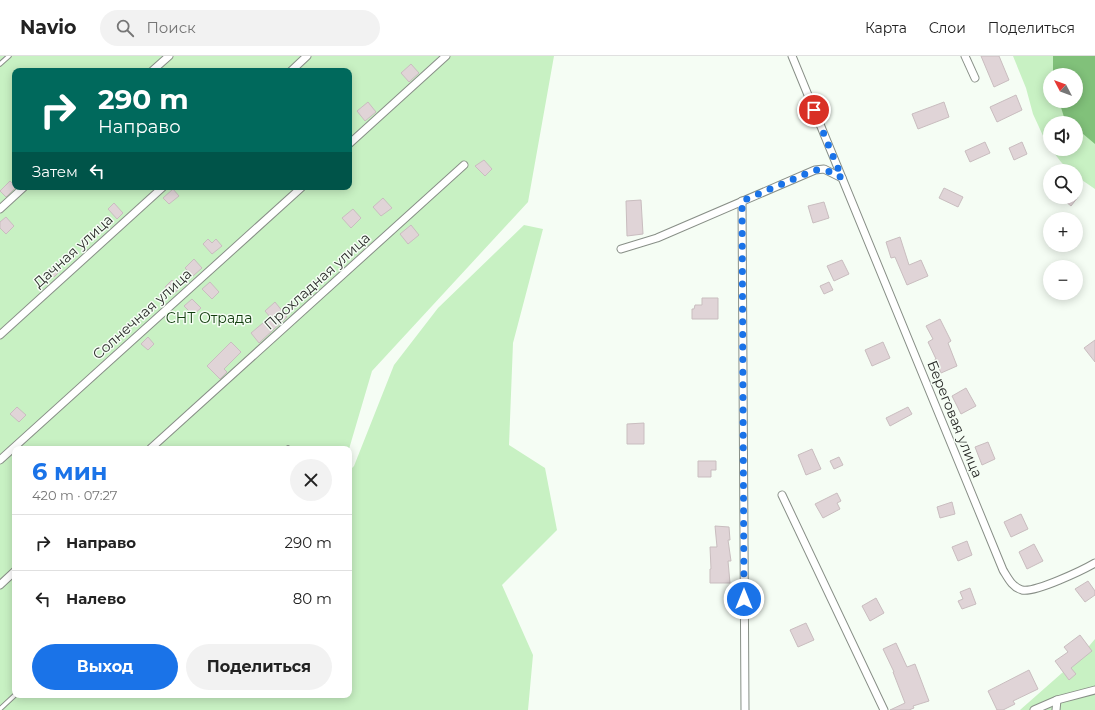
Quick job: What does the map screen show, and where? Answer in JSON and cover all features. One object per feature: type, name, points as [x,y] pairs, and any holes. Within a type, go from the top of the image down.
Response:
[{"type":"street","points":[[155,68],[168,56]]},
{"type":"street","points":[[294,68],[307,56]]},
{"type":"street","points":[[352,141],[446,56]]},
{"type":"street","name":"Береговая улица","points":[[792,56],[1000,563],[1011,584],[1023,590],[1037,589],[1095,563]]},
{"type":"street","points":[[965,56],[975,78]]},
{"type":"street","name":"Прохладная улица","points":[[153,446],[464,165]]},
{"type":"street","points":[[621,249],[657,238],[815,170],[832,172],[842,178]]},
{"type":"street","points":[[0,209],[21,190]]},
{"type":"street","name":"Дачная улица","points":[[0,335],[160,190]]},
{"type":"street","name":"Солнечная улица","points":[[15,446],[299,190]]},
{"type":"street","points":[[742,201],[745,710]]},
{"type":"street","name":"Солнечная улица","points":[[0,460],[12,449]]},
{"type":"street","points":[[782,495],[884,710]]},
{"type":"street","points":[[0,585],[12,575]]},
{"type":"street","points":[[1034,710],[1057,700],[1095,690]]},
{"type":"street","points":[[1056,710],[1057,700]]},
{"type":"lane","points":[[0,64],[9,56]]},
{"type":"lane","points":[[0,709],[12,698]]},
{"type":"green space","name":"СНТ Отрада","points":[[0,56],[554,56],[528,202],[372,371],[350,446],[12,446],[12,698],[352,698],[352,468],[394,365],[438,308],[524,225],[543,229],[513,343],[509,445],[545,468],[557,530],[502,585],[533,655],[528,710],[0,710]]},
{"type":"green space","points":[[1013,56],[1095,56],[1095,189],[1083,181],[1083,164],[1063,164],[1056,156],[1083,156],[1083,116],[1043,116],[1043,136],[1033,114],[1026,88]]},
{"type":"green space","points":[[1095,639],[1095,710],[1020,710],[1079,658]]},
{"type":"shaded area","points":[[1053,56],[1095,56],[1095,144],[1083,134],[1083,116],[1064,116],[1061,108],[1083,108],[1083,68],[1053,68]]},
{"type":"building","points":[[981,56],[999,56],[1009,80],[994,87]]},
{"type":"building","points":[[411,64],[419,73],[409,82],[401,73]]},
{"type":"building","points":[[1016,95],[1022,110],[997,122],[990,107]]},
{"type":"building","points":[[368,102],[376,112],[365,121],[357,111]]},
{"type":"building","points":[[944,102],[949,117],[918,129],[912,114]]},
{"type":"building","points":[[985,142],[990,153],[970,162],[965,151]]},
{"type":"building","points":[[1022,142],[1027,154],[1014,160],[1009,148]]},
{"type":"building","points":[[484,160],[492,169],[485,176],[475,166]]},
{"type":"building","points":[[10,181],[12,183],[13,190],[6,197],[0,191]]},
{"type":"building","points":[[944,188],[963,197],[958,207],[939,198]]},
{"type":"building","points":[[172,190],[174,190],[179,196],[169,204],[163,198]]},
{"type":"building","points":[[383,198],[392,208],[381,216],[373,207]]},
{"type":"building","points":[[641,200],[643,234],[627,236],[626,201]]},
{"type":"building","points":[[824,202],[829,218],[813,223],[808,206]]},
{"type":"building","points":[[114,203],[123,213],[117,219],[108,209]]},
{"type":"building","points":[[353,209],[361,218],[351,228],[342,218]]},
{"type":"building","points":[[6,217],[14,226],[6,234],[0,228],[0,222]]},
{"type":"building","points":[[411,225],[419,235],[408,244],[400,234]]},
{"type":"building","points":[[900,237],[909,265],[921,260],[928,276],[907,285],[895,257],[891,258],[886,242]]},
{"type":"building","points":[[208,239],[212,243],[216,239],[222,246],[212,254],[203,244]]},
{"type":"building","points":[[194,259],[202,268],[193,276],[185,268]]},
{"type":"building","points":[[842,260],[849,274],[834,281],[827,266]]},
{"type":"building","points":[[57,264],[62,269],[54,277],[48,272]]},
{"type":"building","points":[[172,280],[179,289],[172,295],[165,287]]},
{"type":"building","points":[[210,282],[219,292],[212,299],[202,289]]},
{"type":"building","points":[[829,282],[833,290],[824,294],[820,286]]},
{"type":"building","points":[[702,298],[718,298],[718,319],[692,319],[692,309],[694,309],[695,305],[702,305]]},
{"type":"building","points":[[192,299],[201,308],[193,315],[184,306]]},
{"type":"building","points":[[275,302],[287,317],[259,343],[251,333],[270,317],[265,311]]},
{"type":"building","points":[[940,319],[951,341],[948,343],[957,366],[941,373],[928,342],[933,339],[926,326]]},
{"type":"building","points":[[148,337],[154,344],[148,350],[141,344]]},
{"type":"building","points":[[1095,340],[1095,362],[1084,348]]},
{"type":"building","points":[[231,342],[241,352],[224,369],[227,372],[220,379],[207,366]]},
{"type":"building","points":[[883,342],[890,358],[872,366],[865,350]]},
{"type":"building","points":[[966,388],[976,406],[961,414],[952,396]]},
{"type":"building","points":[[17,407],[26,415],[19,422],[10,414]]},
{"type":"building","points":[[908,407],[912,414],[890,426],[886,418]]},
{"type":"building","points":[[644,423],[644,444],[627,444],[627,424]]},
{"type":"building","points":[[988,442],[995,459],[982,465],[975,447]]},
{"type":"building","points":[[812,449],[821,469],[806,475],[798,455]]},
{"type":"building","points":[[839,457],[843,465],[834,469],[830,461]]},
{"type":"building","points":[[698,461],[716,461],[716,470],[711,470],[711,477],[698,477]]},
{"type":"building","points":[[837,493],[841,501],[837,503],[840,509],[823,518],[815,504]]},
{"type":"building","points":[[952,502],[955,514],[940,518],[937,507]]},
{"type":"building","points":[[1021,514],[1028,529],[1011,537],[1004,522]]},
{"type":"building","points":[[715,526],[729,527],[730,540],[728,540],[731,561],[728,561],[730,583],[710,583],[710,547],[717,547]]},
{"type":"building","points":[[967,541],[972,555],[958,561],[952,547]]},
{"type":"building","points":[[1034,544],[1043,561],[1027,569],[1019,552]]},
{"type":"building","points":[[1088,581],[1095,591],[1095,595],[1085,602],[1075,589]]},
{"type":"building","points":[[970,588],[976,604],[962,609],[958,601],[963,599],[960,592]]},
{"type":"building","points":[[876,598],[884,613],[870,621],[862,606]]},
{"type":"building","points":[[806,623],[814,640],[798,647],[790,630]]},
{"type":"building","points":[[1080,635],[1092,651],[1071,668],[1076,674],[1069,680],[1055,661],[1068,652],[1064,647]]},
{"type":"building","points":[[896,643],[907,667],[915,664],[929,701],[913,706],[914,708],[909,710],[890,710],[905,703],[894,672],[883,649]]},
{"type":"building","points":[[1029,670],[1038,689],[1013,701],[1015,704],[1003,710],[997,710],[988,691]]},
{"type":"route","points":[[744,599],[742,201],[815,170],[832,172],[842,178],[814,110]]}]
